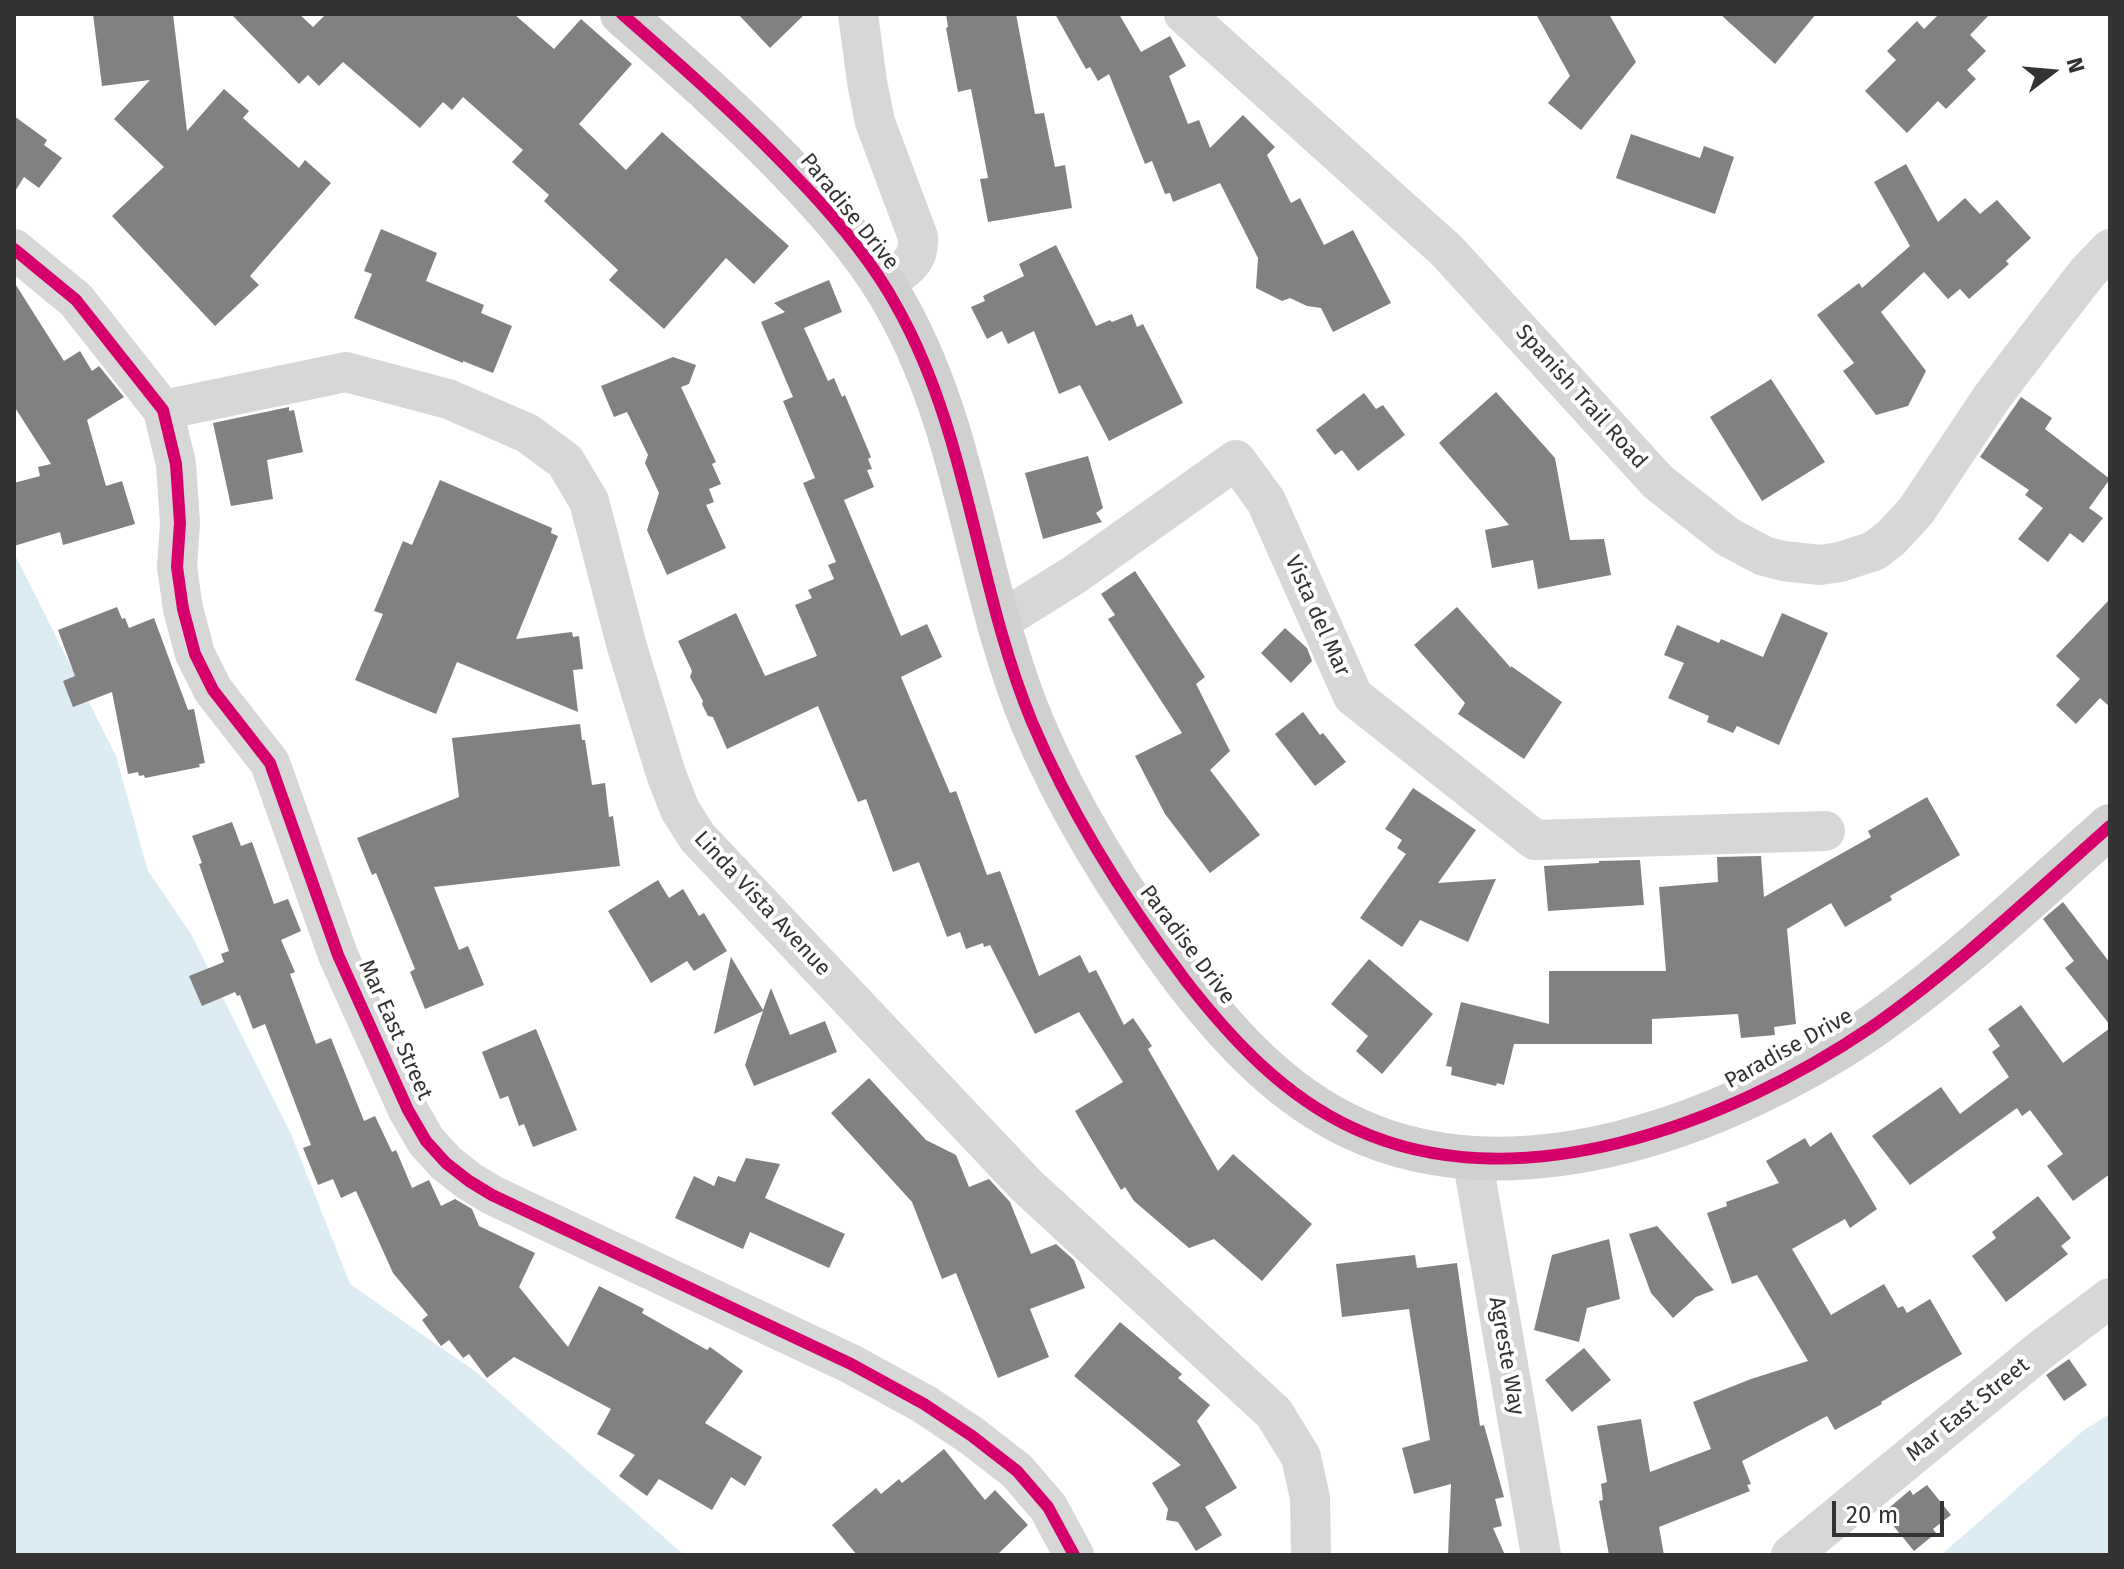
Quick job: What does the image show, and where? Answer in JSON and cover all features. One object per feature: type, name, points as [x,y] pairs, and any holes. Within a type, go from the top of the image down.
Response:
[{"type":"street","name":"Paradise Drive","points":[[622,14],[773,152],[838,223],[884,283],[936,392],[997,623],[1031,721],[1085,831],[1146,926],[1199,998],[1227,1030],[1284,1085],[1352,1128],[1406,1147],[1449,1155],[1539,1156],[1626,1140],[1710,1113],[1793,1074],[1868,1029],[1936,978],[2110,826]]},
{"type":"street","points":[[858,14],[875,122],[918,237],[915,258],[909,266],[884,283]]},
{"type":"street","name":"Spanish Trail Road","points":[[1189,17],[1447,251],[1658,482],[1728,537],[1764,556],[1783,561],[1820,565],[1857,558],[1874,551],[1891,538],[1916,511],[1992,397],[2087,273],[2110,249]]},
{"type":"street","name":"Mar East Street","points":[[14,249],[76,300],[163,410],[176,464],[180,523],[177,567],[183,609],[195,654],[213,690],[270,763],[338,955],[408,1110],[426,1141],[446,1163],[492,1195],[851,1364],[924,1404],[1017,1471],[1048,1507],[1074,1555]]},
{"type":"street","name":"Linda Vista Avenue","points":[[163,410],[346,372],[448,399],[527,433],[565,461],[589,501],[627,647],[666,774],[680,810],[698,838],[1027,1186],[1274,1413],[1301,1457],[1310,1498],[1311,1555]]},
{"type":"street","name":"Vista del Mar","points":[[997,623],[1074,575],[1236,460],[1266,501],[1353,696],[1535,840],[1825,831]]},
{"type":"street","name":"Agreste Way","points":[[1472,1157],[1541,1555]]},
{"type":"street","name":"Mar East Street","points":[[1791,1555],[2042,1349],[2110,1298]]},
{"type":"shaded area","points":[[14,553],[116,756],[148,871],[191,934],[291,1134],[350,1284],[476,1372],[684,1555],[14,1555]]},
{"type":"shaded area","points":[[2110,1414],[2110,1555],[1941,1555],[2084,1430]]},
{"type":"building","points":[[93,14],[173,14],[187,131],[224,89],[249,111],[243,118],[299,168],[305,160],[331,183],[250,276],[259,285],[215,326],[112,216],[164,167],[114,119],[150,80],[102,86]]},
{"type":"building","points":[[231,14],[299,14],[313,27],[326,14],[514,14],[554,49],[581,19],[632,64],[579,124],[626,170],[662,132],[789,246],[754,284],[726,258],[664,329],[609,280],[618,270],[544,201],[549,195],[512,162],[523,150],[463,97],[452,110],[443,102],[420,128],[343,62],[319,86],[308,75],[299,84]]},
{"type":"building","points":[[738,14],[805,14],[770,48]]},
{"type":"building","points":[[946,14],[1016,14],[1035,114],[1044,113],[1055,167],[1065,165],[1072,208],[988,222],[980,179],[988,178],[971,89],[958,92]]},
{"type":"building","points":[[1055,14],[1119,14],[1141,52],[1170,36],[1186,66],[1169,76],[1188,124],[1199,120],[1210,148],[1243,115],[1275,147],[1267,155],[1291,203],[1300,198],[1324,245],[1353,230],[1391,303],[1333,332],[1321,308],[1290,298],[1282,301],[1256,288],[1258,258],[1220,183],[1173,202],[1170,193],[1165,194],[1152,161],[1145,164],[1109,74],[1098,81],[1090,67],[1086,69]]},
{"type":"building","points":[[1536,14],[1609,14],[1636,62],[1581,130],[1548,103],[1570,76]]},
{"type":"building","points":[[1720,14],[1816,14],[1775,64]]},
{"type":"building","points":[[1939,14],[1990,14],[1970,35],[1986,51],[1967,70],[1976,79],[1946,109],[1938,101],[1907,133],[1865,91],[1896,60],[1887,51],[1917,21],[1924,29]]},
{"type":"building","points":[[14,116],[47,140],[44,145],[62,158],[39,188],[24,177],[14,193]]},
{"type":"building","points":[[1631,134],[1700,158],[1704,146],[1734,157],[1715,214],[1616,178]]},
{"type":"building","points":[[1906,164],[1938,222],[1965,198],[1980,214],[1997,200],[2031,238],[2006,261],[2009,264],[1969,299],[1960,289],[1948,299],[1924,272],[1881,312],[1926,371],[1908,406],[1876,415],[1843,371],[1854,363],[1817,315],[1859,283],[1862,288],[1910,246],[1874,182]]},
{"type":"building","points":[[381,229],[437,253],[426,281],[484,305],[481,313],[512,326],[493,373],[354,318],[372,274],[364,271]]},
{"type":"building","points":[[1056,245],[1096,326],[1132,314],[1137,327],[1143,324],[1183,403],[1109,441],[1080,385],[1059,394],[1034,331],[1008,344],[1002,331],[987,339],[971,307],[985,301],[983,296],[1024,276],[1019,264]]},
{"type":"building","points":[[829,280],[842,312],[804,328],[828,381],[834,378],[842,397],[845,395],[871,457],[868,459],[872,469],[867,470],[874,487],[844,500],[901,636],[927,624],[942,657],[901,677],[950,793],[956,791],[987,875],[1000,871],[1039,976],[1080,955],[1089,973],[1096,970],[1124,1025],[1133,1018],[1152,1046],[1148,1049],[1218,1171],[1233,1154],[1312,1224],[1262,1281],[1214,1239],[1189,1248],[1134,1201],[1125,1187],[1121,1190],[1075,1111],[1123,1082],[1079,1012],[1035,1034],[990,945],[984,947],[983,943],[966,949],[960,932],[947,937],[919,862],[893,872],[866,799],[858,802],[818,706],[727,749],[690,677],[692,671],[678,641],[736,613],[765,676],[817,656],[795,605],[812,598],[808,590],[834,579],[828,565],[836,562],[803,483],[815,478],[783,401],[793,397],[761,322],[785,312],[774,303]]},
{"type":"building","points":[[14,282],[64,361],[80,351],[92,371],[99,366],[124,397],[87,420],[106,486],[122,481],[135,524],[63,545],[60,532],[14,546],[14,483],[40,476],[38,467],[51,464],[14,406]]},
{"type":"building","points":[[673,357],[696,365],[689,384],[681,387],[716,462],[712,464],[721,484],[709,489],[714,502],[706,505],[726,548],[667,575],[647,530],[659,493],[645,463],[648,455],[627,412],[614,417],[601,386]]},
{"type":"building","points":[[1771,379],[1825,462],[1762,501],[1710,417]]},
{"type":"building","points":[[1496,392],[1555,458],[1570,540],[1604,539],[1611,575],[1538,589],[1533,560],[1492,568],[1485,530],[1509,525],[1439,443]]},
{"type":"building","points":[[1364,393],[1376,409],[1383,405],[1405,435],[1358,471],[1342,450],[1335,455],[1316,430]]},
{"type":"building","points":[[2021,397],[2052,418],[2045,429],[2110,479],[2089,508],[2103,518],[2083,543],[2070,533],[2048,562],[2018,539],[2043,508],[2025,495],[2029,490],[1980,457]]},
{"type":"building","points":[[289,407],[289,411],[294,410],[303,452],[267,460],[273,499],[231,506],[213,423]]},
{"type":"building","points":[[1088,456],[1103,508],[1096,513],[1102,522],[1043,539],[1025,473]]},
{"type":"building","points":[[440,480],[552,528],[551,533],[558,536],[516,639],[572,632],[573,637],[579,636],[583,669],[573,670],[578,712],[457,662],[436,714],[355,680],[383,614],[374,611],[403,541],[412,545]]},
{"type":"building","points":[[1135,571],[1205,677],[1196,684],[1230,751],[1210,770],[1260,835],[1210,873],[1165,814],[1135,756],[1182,733],[1108,619],[1115,615],[1101,594]]},
{"type":"building","points":[[2110,599],[2110,707],[2100,698],[2076,724],[2056,705],[2080,679],[2056,656]]},
{"type":"building","points":[[117,607],[129,628],[154,618],[188,710],[194,709],[205,763],[199,764],[200,767],[145,778],[138,772],[128,774],[112,692],[73,707],[63,681],[75,676],[58,630]]},
{"type":"building","points":[[1457,607],[1511,668],[1562,702],[1524,759],[1458,714],[1465,703],[1414,645]]},
{"type":"building","points":[[1782,613],[1828,633],[1779,745],[1737,726],[1733,733],[1707,722],[1709,716],[1668,698],[1684,663],[1664,655],[1677,625],[1763,657]]},
{"type":"building","points":[[1285,628],[1307,648],[1312,661],[1291,683],[1261,653]]},
{"type":"building","points":[[1303,712],[1346,762],[1315,786],[1275,734]]},
{"type":"building","points":[[580,724],[592,785],[605,783],[620,866],[434,887],[459,950],[468,946],[484,985],[425,1009],[410,972],[415,969],[376,873],[372,875],[357,838],[459,797],[452,738]]},
{"type":"building","points":[[1413,788],[1476,830],[1438,883],[1496,879],[1468,942],[1420,920],[1402,947],[1360,918],[1406,854],[1397,848],[1402,840],[1385,829]]},
{"type":"building","points":[[1927,797],[1960,855],[1845,927],[1831,903],[1787,929],[1796,1024],[1774,1027],[1775,1035],[1741,1038],[1738,1014],[1652,1019],[1652,1044],[1514,1044],[1504,1085],[1497,1083],[1496,1086],[1451,1075],[1452,1067],[1446,1066],[1461,1002],[1549,1024],[1549,971],[1666,971],[1659,887],[1718,882],[1717,857],[1761,856],[1764,897],[1871,837],[1868,831]]},
{"type":"building","points":[[232,822],[241,846],[252,842],[274,904],[288,899],[301,931],[281,940],[295,972],[290,974],[316,1044],[331,1038],[364,1121],[375,1116],[392,1152],[396,1150],[412,1188],[429,1180],[441,1206],[455,1199],[472,1209],[479,1226],[535,1253],[519,1287],[568,1347],[599,1286],[644,1309],[642,1313],[707,1350],[710,1347],[743,1371],[705,1423],[762,1457],[745,1486],[731,1477],[712,1510],[659,1479],[647,1496],[619,1476],[635,1455],[597,1434],[611,1409],[514,1357],[487,1378],[469,1354],[463,1358],[449,1340],[441,1346],[422,1320],[428,1315],[393,1273],[356,1191],[341,1198],[333,1179],[318,1185],[303,1148],[311,1145],[265,1024],[253,1029],[240,995],[237,996],[235,992],[202,1006],[189,976],[224,962],[221,954],[229,951],[192,836]]},
{"type":"building","points":[[1640,860],[1644,905],[1548,911],[1544,866]]},
{"type":"building","points":[[658,880],[669,898],[683,889],[699,916],[704,913],[727,951],[694,971],[687,961],[651,983],[608,911]]},
{"type":"building","points":[[2063,902],[2110,963],[2110,1025],[2065,968],[2074,961],[2043,919]]},
{"type":"building","points":[[731,957],[763,1010],[771,988],[790,1035],[825,1021],[837,1052],[754,1086],[745,1065],[763,1011],[714,1034]]},
{"type":"building","points":[[1369,959],[1433,1014],[1382,1074],[1356,1051],[1368,1036],[1331,1004]]},
{"type":"building","points":[[2021,1005],[2063,1063],[2110,1028],[2110,1174],[2073,1201],[2047,1166],[2063,1154],[2030,1110],[2022,1116],[2017,1108],[1910,1185],[1872,1136],[1941,1087],[1960,1114],[2009,1077],[1992,1052],[2000,1046],[1988,1029]]},
{"type":"building","points":[[536,1029],[577,1130],[533,1147],[524,1124],[519,1126],[508,1096],[500,1099],[482,1052]]},
{"type":"building","points":[[869,1078],[926,1140],[956,1155],[969,1187],[989,1179],[1010,1202],[1031,1254],[1056,1244],[1074,1260],[1085,1288],[1030,1309],[1049,1357],[998,1378],[956,1273],[942,1279],[912,1202],[831,1113]]},
{"type":"building","points":[[1831,1132],[1877,1209],[1850,1228],[1845,1219],[1792,1249],[1831,1315],[1884,1284],[1898,1308],[1903,1306],[1907,1313],[1930,1299],[1962,1354],[1835,1430],[1827,1416],[1742,1461],[1751,1484],[1747,1485],[1750,1491],[1659,1527],[1664,1555],[1609,1555],[1599,1501],[1603,1500],[1601,1484],[1607,1482],[1597,1426],[1641,1419],[1650,1472],[1711,1449],[1693,1402],[1808,1361],[1757,1275],[1732,1284],[1707,1213],[1727,1206],[1726,1202],[1779,1183],[1766,1161],[1805,1138],[1810,1147]]},
{"type":"building","points":[[746,1158],[780,1164],[765,1198],[845,1234],[829,1268],[750,1232],[743,1249],[675,1218],[694,1176],[714,1186],[718,1176],[735,1182]]},
{"type":"building","points":[[2038,1196],[2071,1238],[2061,1246],[2068,1254],[2006,1302],[1972,1256],[1996,1238],[1992,1232]]},
{"type":"building","points":[[1657,1226],[1714,1290],[1696,1297],[1673,1318],[1651,1293],[1629,1234]]},
{"type":"building","points":[[1609,1239],[1620,1299],[1587,1308],[1579,1342],[1534,1330],[1552,1255]]},
{"type":"building","points":[[1415,1255],[1417,1268],[1457,1263],[1480,1426],[1484,1425],[1504,1497],[1495,1499],[1502,1526],[1493,1528],[1505,1555],[1448,1555],[1451,1484],[1414,1494],[1402,1448],[1430,1440],[1409,1309],[1342,1317],[1336,1264]]},
{"type":"building","points":[[1120,1322],[1182,1374],[1178,1378],[1210,1405],[1197,1421],[1237,1488],[1205,1507],[1222,1535],[1196,1551],[1178,1522],[1166,1520],[1168,1509],[1152,1483],[1181,1465],[1074,1376]]},
{"type":"building","points":[[1584,1348],[1611,1380],[1572,1412],[1545,1380]]},
{"type":"building","points":[[2069,1359],[2087,1385],[2064,1401],[2046,1375]]},
{"type":"building","points":[[944,1449],[985,1500],[995,1490],[1028,1525],[997,1555],[857,1555],[832,1525],[876,1488],[881,1494],[899,1479],[902,1483]]},
{"type":"building","points":[[1927,1485],[1951,1515],[1933,1529],[1936,1533],[1914,1551],[1883,1513],[1910,1490],[1913,1495]]},
{"type":"cycle path","points":[[622,14],[781,161],[841,227],[877,274],[921,356],[941,407],[1013,671],[1032,722],[1064,790],[1121,888],[1186,981],[1261,1065],[1328,1115],[1353,1128],[1417,1150],[1483,1158],[1552,1155],[1620,1142],[1688,1122],[1753,1095],[1814,1063],[1870,1028],[1963,956],[2110,826]]},
{"type":"cycle path","points":[[14,249],[76,300],[163,410],[176,464],[180,523],[177,567],[183,609],[195,654],[213,690],[270,763],[338,955],[408,1110],[426,1141],[446,1163],[492,1195],[851,1364],[924,1404],[1017,1471],[1048,1507],[1074,1555]]}]
